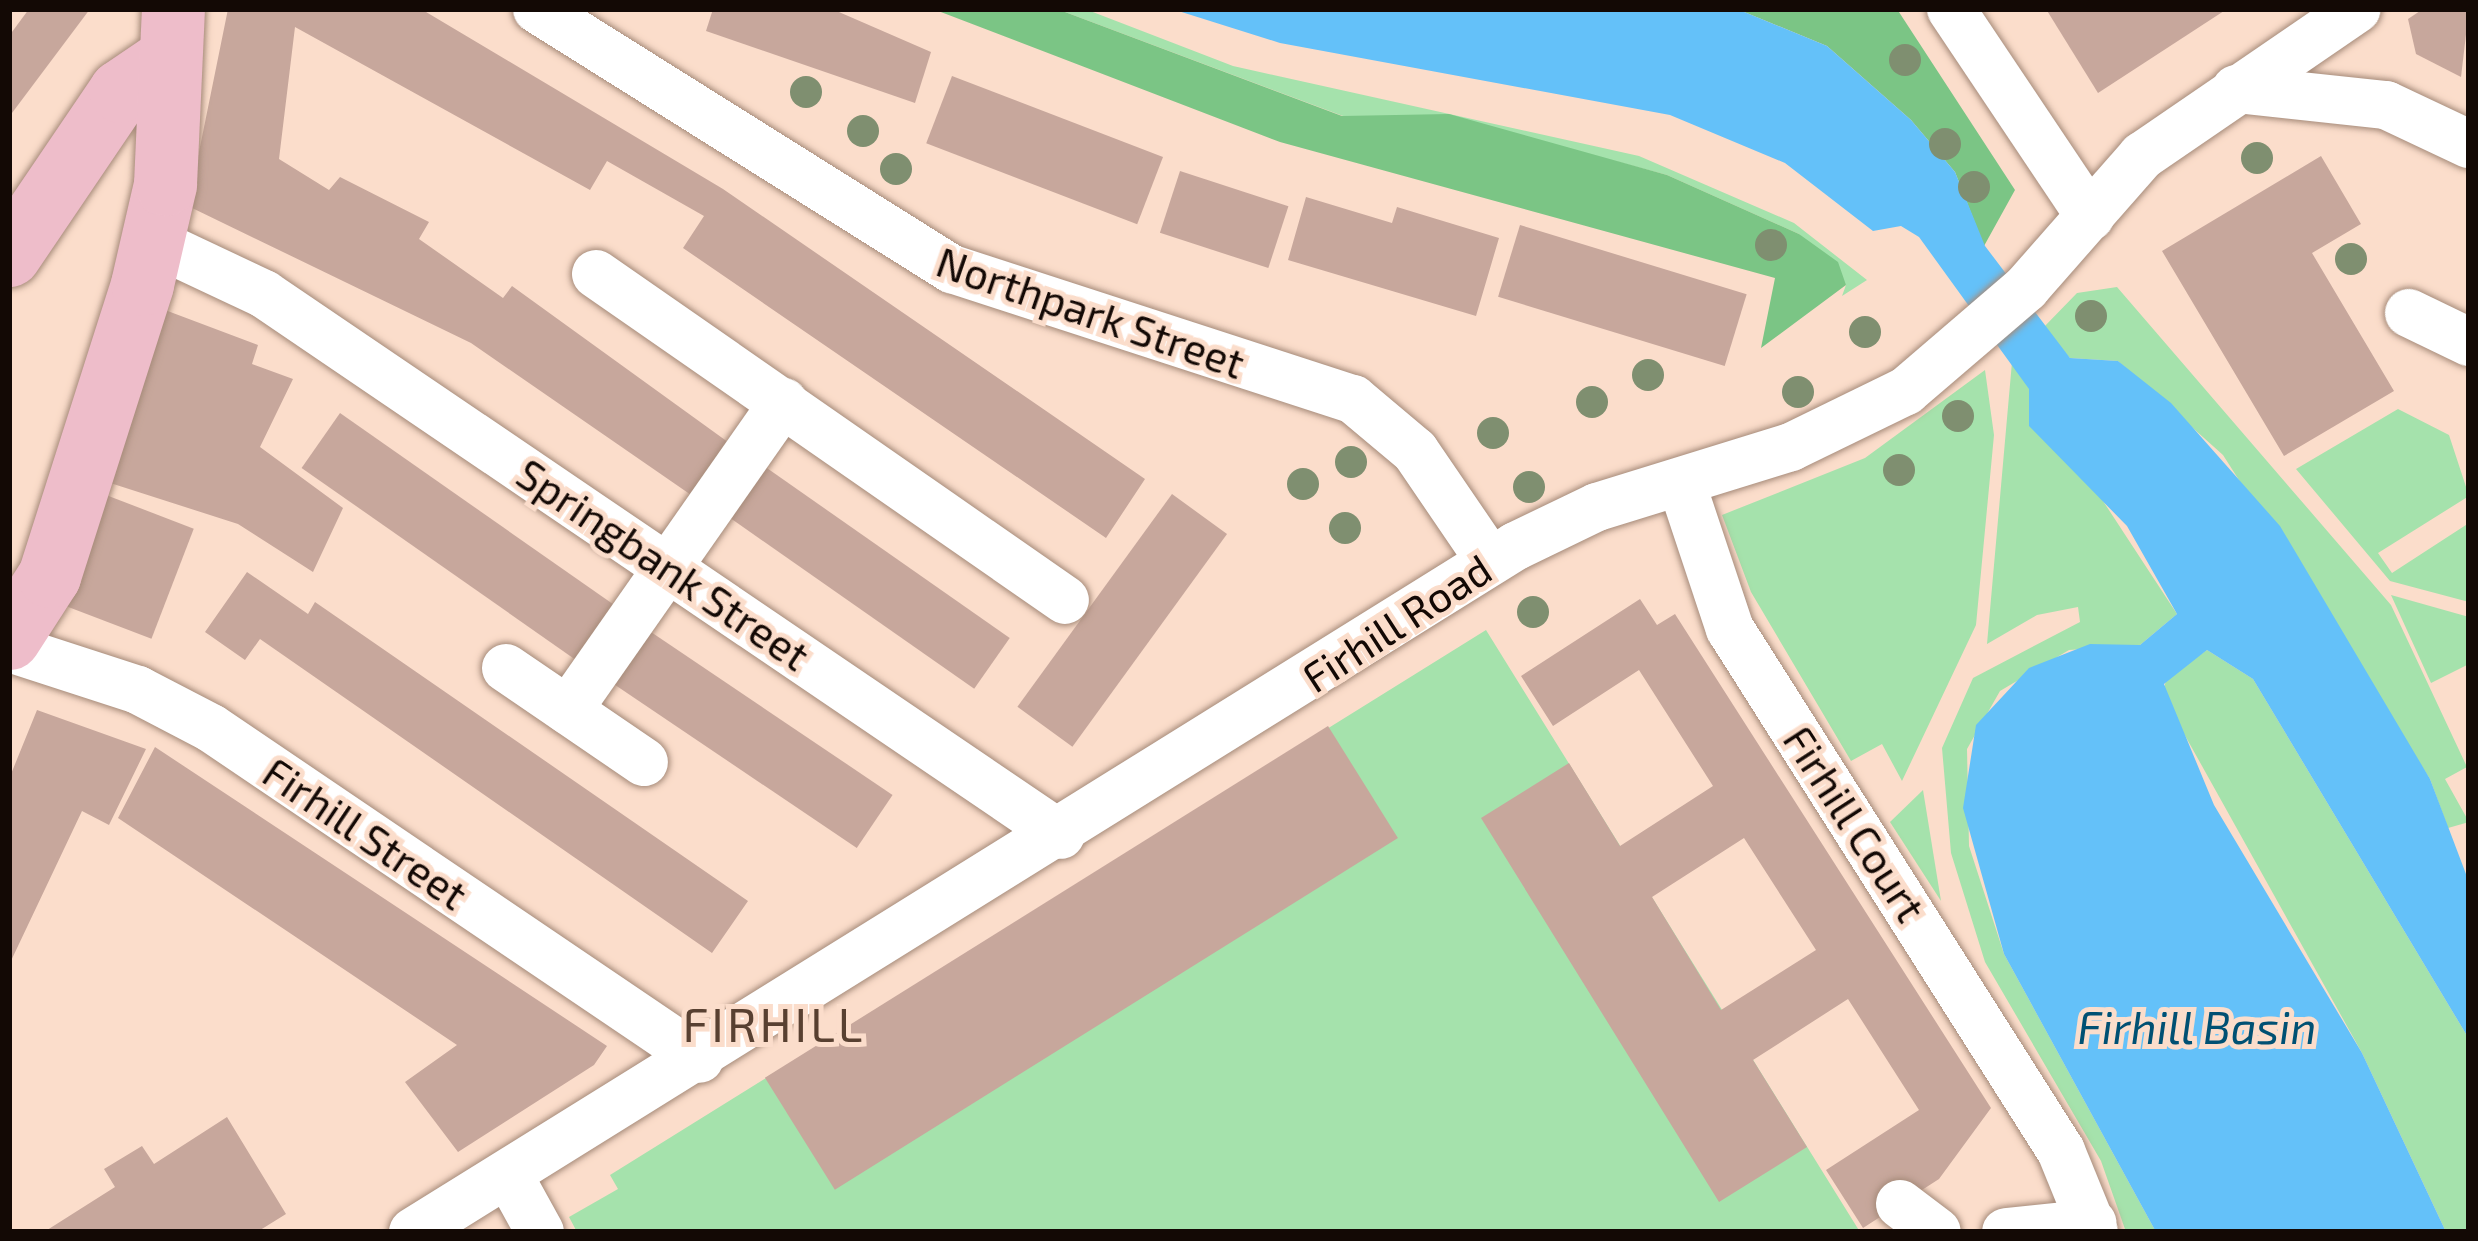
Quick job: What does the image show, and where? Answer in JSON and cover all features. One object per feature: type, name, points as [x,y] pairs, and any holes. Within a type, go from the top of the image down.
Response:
[{"type":"main road","points":[[9,254],[120,91],[168,36]]},
{"type":"main road","points":[[9,638],[49,576],[159,269],[168,36]]},
{"type":"street","name":"Northpark Street","points":[[537,9],[952,269],[1353,399],[1415,452],[1490,561]]},
{"type":"street","points":[[1951,9],[2090,217]]},
{"type":"street","name":"Firhill Road","points":[[413,1232],[1061,835],[1490,561],[1598,507],[1841,426],[1970,343],[2026,288],[2142,156],[2357,9]]},
{"type":"street","points":[[2236,89],[2386,105],[2469,144]]},
{"type":"street","name":"Springbank Street","points":[[159,269],[264,294],[1061,835]]},
{"type":"street","points":[[596,274],[1065,600]]},
{"type":"street","points":[[2409,313],[2469,342]]},
{"type":"street","points":[[568,710],[784,402]]},
{"type":"street","name":"Firhill Court","points":[[1681,482],[1730,629],[2061,1151],[2093,1228]]},
{"type":"street","name":"Firhill Street","points":[[9,648],[138,690],[211,728],[700,1059]]},
{"type":"street","points":[[506,668],[644,761]]},
{"type":"street","points":[[508,1174],[540,1232]]},
{"type":"street","points":[[2006,1232],[2093,1228]]},
{"type":"green space","points":[[933,9],[1057,9],[1342,116],[1449,114],[1667,175],[1799,234],[1838,262],[1846,285],[1761,348],[1775,278],[1280,142]]},
{"type":"green space","points":[[1057,9],[1085,9],[1233,66],[1639,156],[1794,223],[1867,280],[1842,296],[1846,285],[1799,234],[1667,175],[1488,127],[1343,116]]},
{"type":"green space","points":[[1737,9],[1897,9],[2015,190],[1984,246],[1955,172],[1911,120],[1827,46]]},
{"type":"green space","points":[[2117,287],[2391,605],[2467,767],[2445,779],[2469,822],[2448,828],[2430,779],[2223,455],[2118,361],[2070,358],[2043,328],[2077,293]]},
{"type":"green space","points":[[2012,362],[2177,614],[2140,645],[2069,650],[2000,691],[1967,749],[1969,846],[2004,954],[2156,1232],[2126,1232],[2101,1161],[1985,962],[1951,853],[1942,748],[1973,678],[2080,622],[2078,607],[2037,615],[1987,644]]},
{"type":"green space","points":[[1985,370],[1994,435],[1976,625],[1902,781],[1882,744],[1851,761],[1751,592],[1722,515],[1865,458]]},
{"type":"green space","points":[[2398,409],[2449,435],[2469,496],[2378,553],[2392,573],[2469,523],[2469,602],[2390,581],[2296,469]]},
{"type":"green space","points":[[2391,595],[2469,617],[2469,664],[2431,683]]},
{"type":"green space","points":[[1486,630],[1860,1232],[577,1232],[569,1217],[618,1189],[610,1175]]},
{"type":"green space","points":[[2207,650],[2253,679],[2469,1039],[2469,1232],[2446,1232],[2362,1053],[2163,696],[2166,679]]},
{"type":"green space","points":[[1923,790],[1941,901],[1890,822]]},
{"type":"water","name":"Firhill Basin","points":[[1172,9],[1737,9],[1827,46],[1911,120],[1955,172],[1985,246],[2070,358],[2118,361],[2171,403],[2280,526],[2430,779],[2469,882],[2469,1039],[2253,679],[2207,650],[2164,684],[2214,805],[2362,1053],[2446,1232],[2156,1232],[2004,954],[1963,808],[1976,725],[2029,668],[2090,644],[2140,645],[2177,614],[2127,526],[2029,426],[2029,389],[1919,237],[1901,226],[1873,231],[1785,163],[1670,115],[1280,43]]},
{"type":"building","points":[[29,9],[90,9],[9,117],[9,36]]},
{"type":"building","points":[[228,9],[421,9],[723,189],[1145,479],[1106,538],[683,248],[704,216],[607,161],[590,190],[295,27],[279,159],[329,190],[340,177],[429,222],[419,239],[503,298],[512,286],[732,445],[694,497],[471,343],[188,206]]},
{"type":"building","points":[[713,9],[832,9],[931,52],[915,103],[706,31]]},
{"type":"building","points":[[2046,9],[2227,9],[2098,93]]},
{"type":"building","points":[[2423,9],[2469,9],[2461,77],[2416,54],[2408,19]]},
{"type":"building","points":[[952,76],[1163,157],[1137,224],[926,143]]},
{"type":"building","points":[[2321,156],[2361,224],[2312,253],[2394,391],[2284,456],[2162,251]]},
{"type":"building","points":[[1180,171],[1288,206],[1268,268],[1160,233]]},
{"type":"building","points":[[1306,197],[1392,223],[1397,207],[1499,238],[1476,316],[1288,260]]},
{"type":"building","points":[[1520,225],[1747,294],[1725,366],[1498,297]]},
{"type":"building","points":[[165,310],[258,345],[252,364],[293,379],[260,447],[343,508],[313,572],[238,524],[104,481]]},
{"type":"building","points":[[340,413],[616,606],[578,661],[302,468]]},
{"type":"building","points":[[764,466],[1010,638],[974,689],[728,517]]},
{"type":"building","points":[[1172,494],[1227,534],[1072,747],[1017,707]]},
{"type":"building","points":[[106,495],[194,529],[151,639],[64,605]]},
{"type":"building","points":[[247,572],[308,614],[315,602],[748,901],[712,953],[260,639],[245,660],[205,632]]},
{"type":"building","points":[[1640,599],[1657,625],[1675,614],[1991,1108],[1939,1179],[1863,1228],[1826,1170],[1919,1110],[1848,999],[1753,1060],[1807,1147],[1719,1202],[1481,818],[1569,763],[1620,846],[1713,786],[1639,670],[1553,726],[1521,676]],"holes":[[[1744,838],[1816,950],[1721,1010],[1652,897]]]},
{"type":"building","points":[[648,630],[893,795],[857,848],[612,683]]},
{"type":"building","points":[[37,710],[146,749],[109,825],[82,811],[9,965],[9,779]]},
{"type":"building","points":[[1328,726],[1398,838],[835,1190],[765,1078]]},
{"type":"building","points":[[155,747],[607,1046],[594,1065],[458,1152],[405,1082],[457,1045],[118,818]]},
{"type":"building","points":[[227,1117],[286,1214],[257,1232],[44,1232],[115,1187],[104,1169],[142,1146],[154,1164]]},
{"type":"district","name":"FIRHILL","points":[[774,1024]]}]
